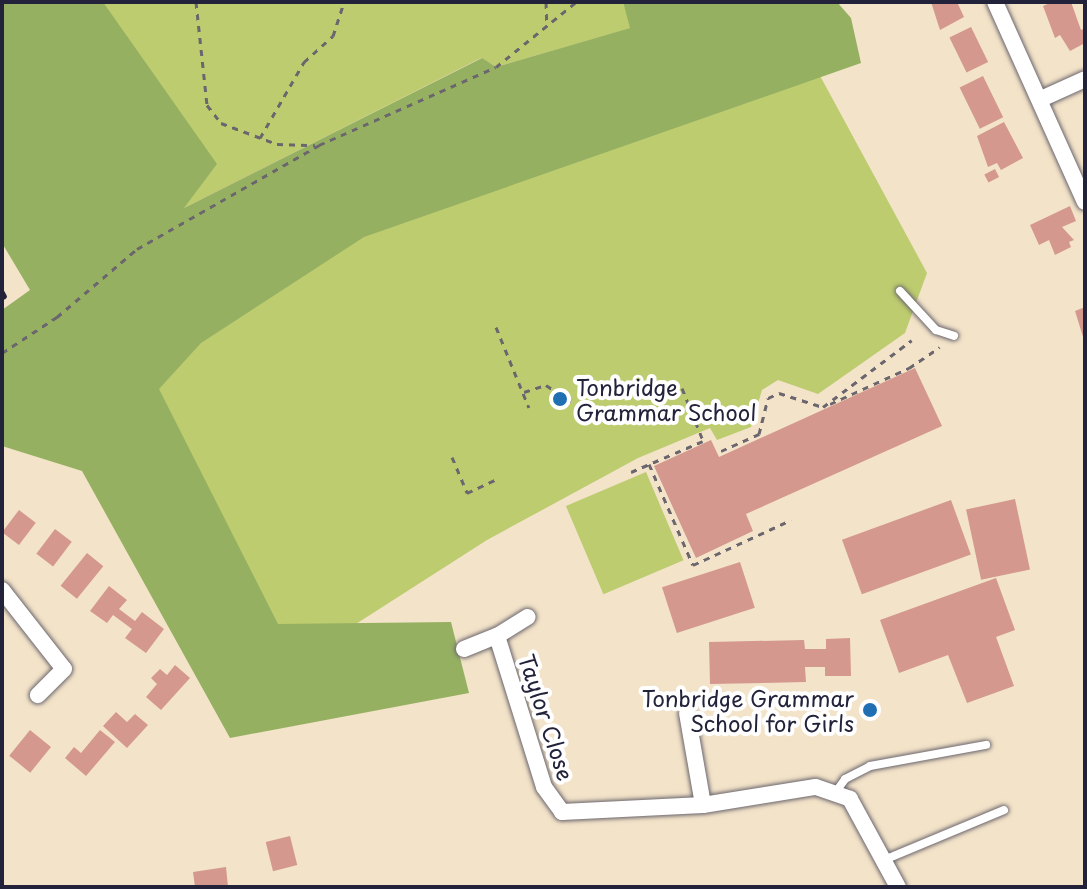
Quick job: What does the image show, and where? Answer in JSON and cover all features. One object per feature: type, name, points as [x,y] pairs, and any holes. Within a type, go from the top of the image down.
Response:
[{"type":"street","points":[[995,2],[1085,202]]},
{"type":"street","points":[[1041,99],[1085,79]]},
{"type":"street","points":[[2,590],[64,669],[38,695]]},
{"type":"street","name":"Taylor Close","points":[[464,649],[497,636],[527,617]]},
{"type":"street","name":"Taylor Close","points":[[497,636],[544,787],[562,812],[703,805],[816,787],[834,794]]},
{"type":"street","points":[[687,713],[703,805]]},
{"type":"street","points":[[834,794],[850,799],[898,887]]},
{"type":"lane","points":[[900,291],[936,330],[951,339]]},
{"type":"lane","points":[[834,794],[845,779],[870,766],[986,745]]},
{"type":"lane","points":[[883,860],[1004,810]]},
{"type":"path","points":[[196,2],[207,105],[221,123],[277,144],[319,145]]},
{"type":"path","points":[[260,138],[304,62],[333,36],[344,2]]},
{"type":"path","points":[[546,2],[547,26]]},
{"type":"path","points":[[2,353],[57,317],[137,249],[319,145],[496,67],[576,2]]},
{"type":"path","points":[[496,327],[529,408]]},
{"type":"path","points":[[721,451],[759,434],[768,398],[779,393],[823,407],[909,368],[951,339]]},
{"type":"path","points":[[823,407],[912,340]]},
{"type":"path","points":[[522,393],[546,385],[577,406],[588,426]]},
{"type":"path","points":[[631,472],[704,442],[682,388]]},
{"type":"path","points":[[452,457],[467,493],[499,478]]},
{"type":"path","points":[[649,464],[693,565],[791,520]]},
{"type":"green space","points":[[2,2],[103,2],[217,164],[184,208],[482,58],[496,67],[630,28],[623,2],[837,2],[851,18],[861,63],[364,237],[201,343],[159,389],[278,624],[451,622],[469,693],[230,738],[82,471],[2,446],[2,310],[30,290],[2,243]]},
{"type":"green space","points":[[103,2],[623,2],[631,28],[496,67],[481,58],[182,209]]},
{"type":"green space","name":"Tonbridge Grammar School","points":[[812,61],[927,273],[905,333],[818,394],[778,380],[762,390],[751,427],[717,440],[710,428],[638,458],[487,540],[295,663],[107,377],[336,211]]},
{"type":"green space","points":[[646,472],[684,560],[603,594],[566,506]]},
{"type":"building","points":[[931,2],[957,2],[964,17],[940,30]]},
{"type":"building","points":[[1052,2],[1071,2],[1081,30],[1085,28],[1085,43],[1070,51],[1060,35],[1055,38],[1043,6]]},
{"type":"building","points":[[971,27],[988,62],[967,73],[949,38]]},
{"type":"building","points":[[983,76],[1003,117],[980,129],[960,87]]},
{"type":"building","points":[[1004,122],[1023,158],[1001,170],[997,163],[988,167],[977,136]]},
{"type":"building","points":[[995,169],[999,177],[988,182],[984,174]]},
{"type":"building","points":[[1070,206],[1076,221],[1062,227],[1074,240],[1069,242],[1071,247],[1055,255],[1049,240],[1039,245],[1030,225]]},
{"type":"building","points":[[1085,307],[1085,340],[1084,340],[1075,311]]},
{"type":"building","points":[[915,368],[942,426],[746,514],[753,531],[696,558],[654,466],[711,440],[719,457]]},
{"type":"building","points":[[1015,499],[1030,569],[981,580],[966,509]]},
{"type":"building","points":[[951,500],[971,555],[862,594],[842,540]]},
{"type":"building","points":[[19,510],[36,523],[19,545],[2,532]]},
{"type":"building","points":[[55,529],[72,542],[53,566],[36,554]]},
{"type":"building","points":[[87,553],[103,566],[77,599],[61,586]]},
{"type":"building","points":[[740,562],[755,608],[677,633],[662,587]]},
{"type":"building","points":[[996,578],[1015,630],[996,637],[1014,686],[967,703],[948,655],[899,673],[880,620]]},
{"type":"building","points":[[109,586],[127,600],[119,609],[135,621],[142,612],[164,629],[146,653],[125,638],[132,629],[113,615],[107,623],[90,611]]},
{"type":"building","points":[[850,638],[851,676],[825,676],[825,667],[805,667],[806,682],[710,684],[709,642],[804,640],[805,649],[826,649],[826,639]]},
{"type":"building","points":[[175,665],[190,678],[161,710],[146,697],[157,684],[151,678],[160,669],[167,675]]},
{"type":"building","points":[[116,712],[127,722],[135,714],[148,725],[127,748],[103,726]]},
{"type":"building","points":[[30,730],[51,747],[30,773],[9,756]]},
{"type":"building","points":[[100,730],[115,742],[86,776],[65,758],[74,747],[81,753]]},
{"type":"building","points":[[290,836],[297,865],[273,871],[266,842]]},
{"type":"building","points":[[226,867],[228,887],[195,887],[193,872]]},
{"type":"railway","points":[[2,293],[4,297]]},
{"type":"place","name":"Tonbridge Grammar School","points":[[560,399]]},
{"type":"place","name":"Tonbridge Grammar School for Girls","points":[[870,710]]}]
